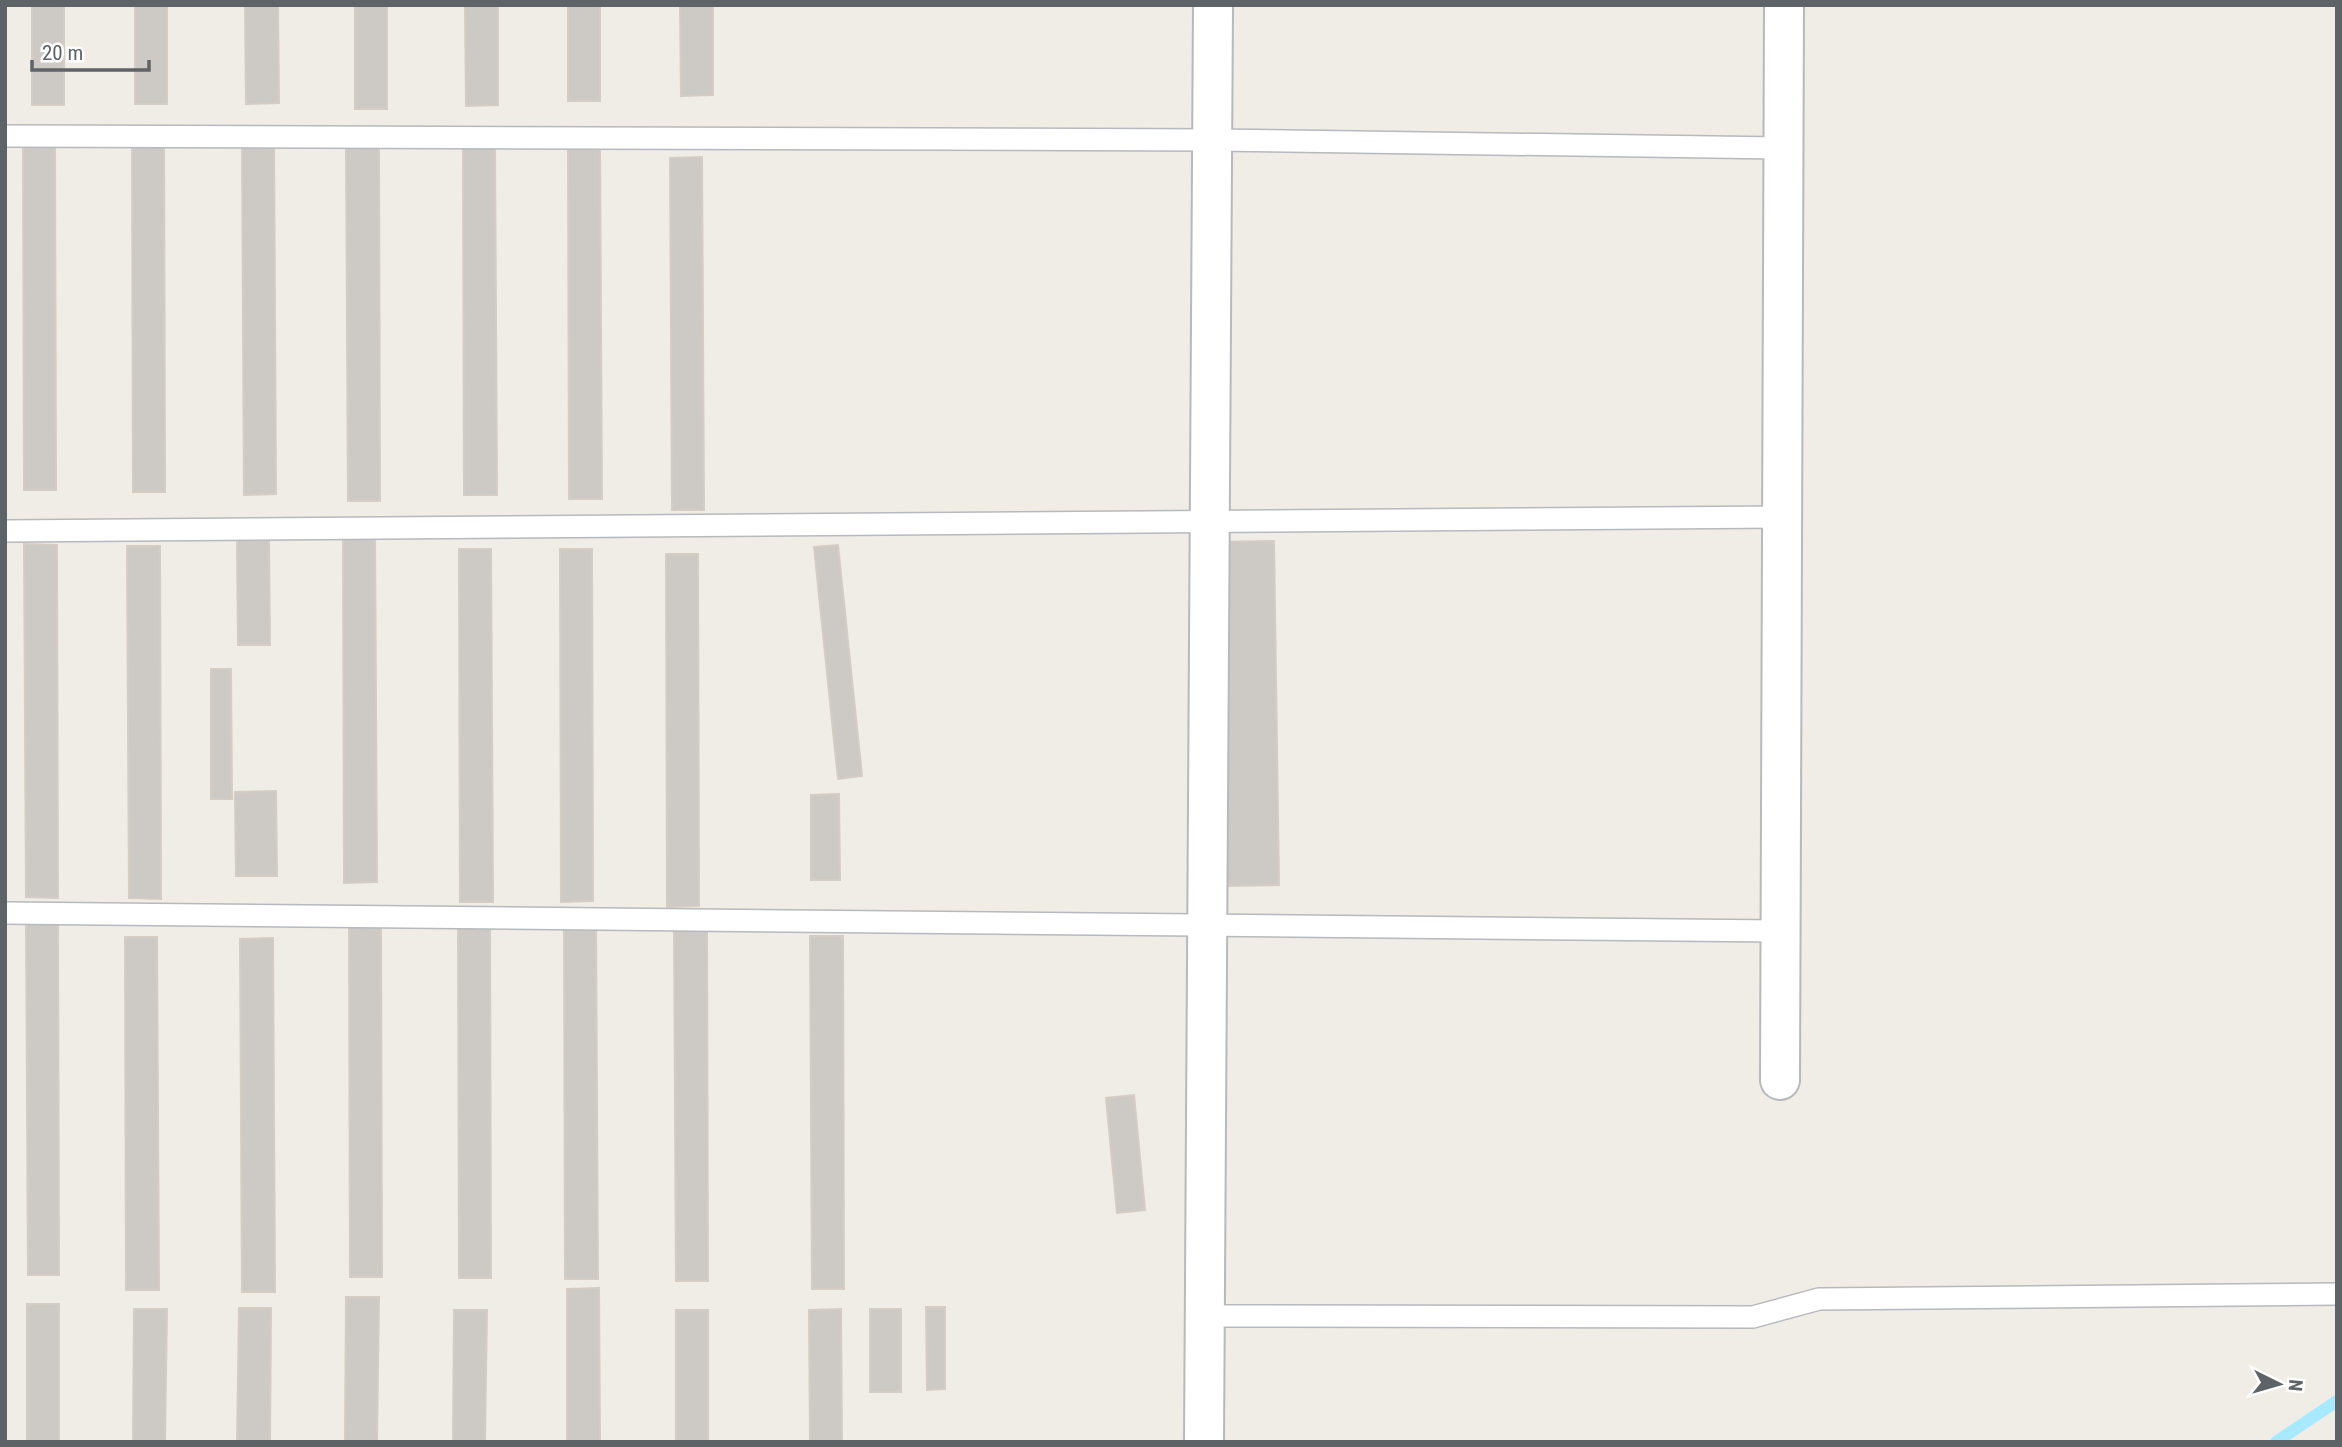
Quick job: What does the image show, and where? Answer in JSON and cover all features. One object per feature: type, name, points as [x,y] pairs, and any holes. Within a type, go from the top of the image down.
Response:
[{"type":"street","points":[[1203,1442],[1213,5]]},
{"type":"street","points":[[1780,1080],[1784,5]]},
{"type":"lane","points":[[5,136],[1212,140],[1783,148]]},
{"type":"lane","points":[[5,531],[1782,517]]},
{"type":"lane","points":[[5,913],[1779,931]]},
{"type":"lane","points":[[1204,1316],[1753,1317],[1819,1299],[2337,1294]]},
{"type":"building","points":[[32,5],[64,5],[64,105],[32,105]]},
{"type":"building","points":[[135,5],[167,5],[167,104],[135,104]]},
{"type":"building","points":[[245,5],[278,5],[279,103],[246,104]]},
{"type":"building","points":[[355,5],[387,5],[387,109],[355,109]]},
{"type":"building","points":[[465,5],[498,5],[498,105],[466,106]]},
{"type":"building","points":[[568,5],[600,5],[600,101],[568,101]]},
{"type":"building","points":[[680,5],[713,5],[713,95],[681,96]]},
{"type":"building","points":[[23,137],[55,137],[56,490],[24,490]]},
{"type":"building","points":[[132,139],[164,139],[165,492],[133,492]]},
{"type":"building","points":[[274,141],[276,494],[244,495],[242,142]]},
{"type":"building","points":[[463,142],[495,142],[497,495],[464,495]]},
{"type":"building","points":[[568,145],[600,146],[602,499],[569,499]]},
{"type":"building","points":[[346,148],[379,148],[380,501],[348,501]]},
{"type":"building","points":[[702,157],[704,510],[672,510],[670,158]]},
{"type":"building","points":[[343,530],[375,530],[377,882],[344,883]]},
{"type":"building","points":[[237,540],[269,540],[270,645],[238,645]]},
{"type":"building","points":[[1274,541],[1279,885],[1225,886],[1220,542]]},
{"type":"building","points":[[24,544],[57,545],[58,898],[26,897]]},
{"type":"building","points":[[838,545],[862,776],[838,779],[814,547]]},
{"type":"building","points":[[127,546],[160,546],[161,899],[129,898]]},
{"type":"building","points":[[459,549],[491,549],[493,902],[460,902]]},
{"type":"building","points":[[560,549],[592,549],[593,901],[561,902]]},
{"type":"building","points":[[666,554],[698,554],[699,906],[667,907]]},
{"type":"building","points":[[211,669],[231,669],[232,799],[211,799]]},
{"type":"building","points":[[276,791],[277,876],[236,876],[235,792]]},
{"type":"building","points":[[839,794],[840,880],[811,880],[811,795]]},
{"type":"building","points":[[26,922],[58,922],[59,1275],[28,1275]]},
{"type":"building","points":[[349,924],[381,924],[382,1277],[350,1277]]},
{"type":"building","points":[[458,925],[490,925],[491,1278],[459,1278]]},
{"type":"building","points":[[564,926],[596,926],[598,1279],[565,1279]]},
{"type":"building","points":[[674,928],[707,928],[708,1281],[676,1281]]},
{"type":"building","points":[[810,936],[843,936],[844,1289],[812,1289]]},
{"type":"building","points":[[125,937],[157,937],[159,1290],[126,1290]]},
{"type":"building","points":[[273,938],[275,1292],[242,1292],[240,939]]},
{"type":"building","points":[[1134,1095],[1145,1210],[1117,1213],[1106,1098]]},
{"type":"building","points":[[599,1288],[600,1442],[567,1442],[567,1289]]},
{"type":"building","points":[[346,1297],[379,1297],[377,1442],[345,1442]]},
{"type":"building","points":[[27,1304],[59,1304],[59,1442],[27,1442]]},
{"type":"building","points":[[926,1307],[945,1307],[945,1389],[927,1390]]},
{"type":"building","points":[[239,1308],[271,1308],[270,1442],[237,1442]]},
{"type":"building","points":[[134,1309],[167,1309],[165,1442],[133,1442]]},
{"type":"building","points":[[841,1309],[842,1442],[810,1442],[809,1310]]},
{"type":"building","points":[[870,1309],[901,1309],[901,1392],[870,1392]]},
{"type":"building","points":[[454,1310],[487,1310],[485,1442],[453,1442]]},
{"type":"building","points":[[676,1310],[708,1310],[708,1442],[676,1442]]},
{"type":"waterway","points":[[2276,1442],[2337,1401]]}]
